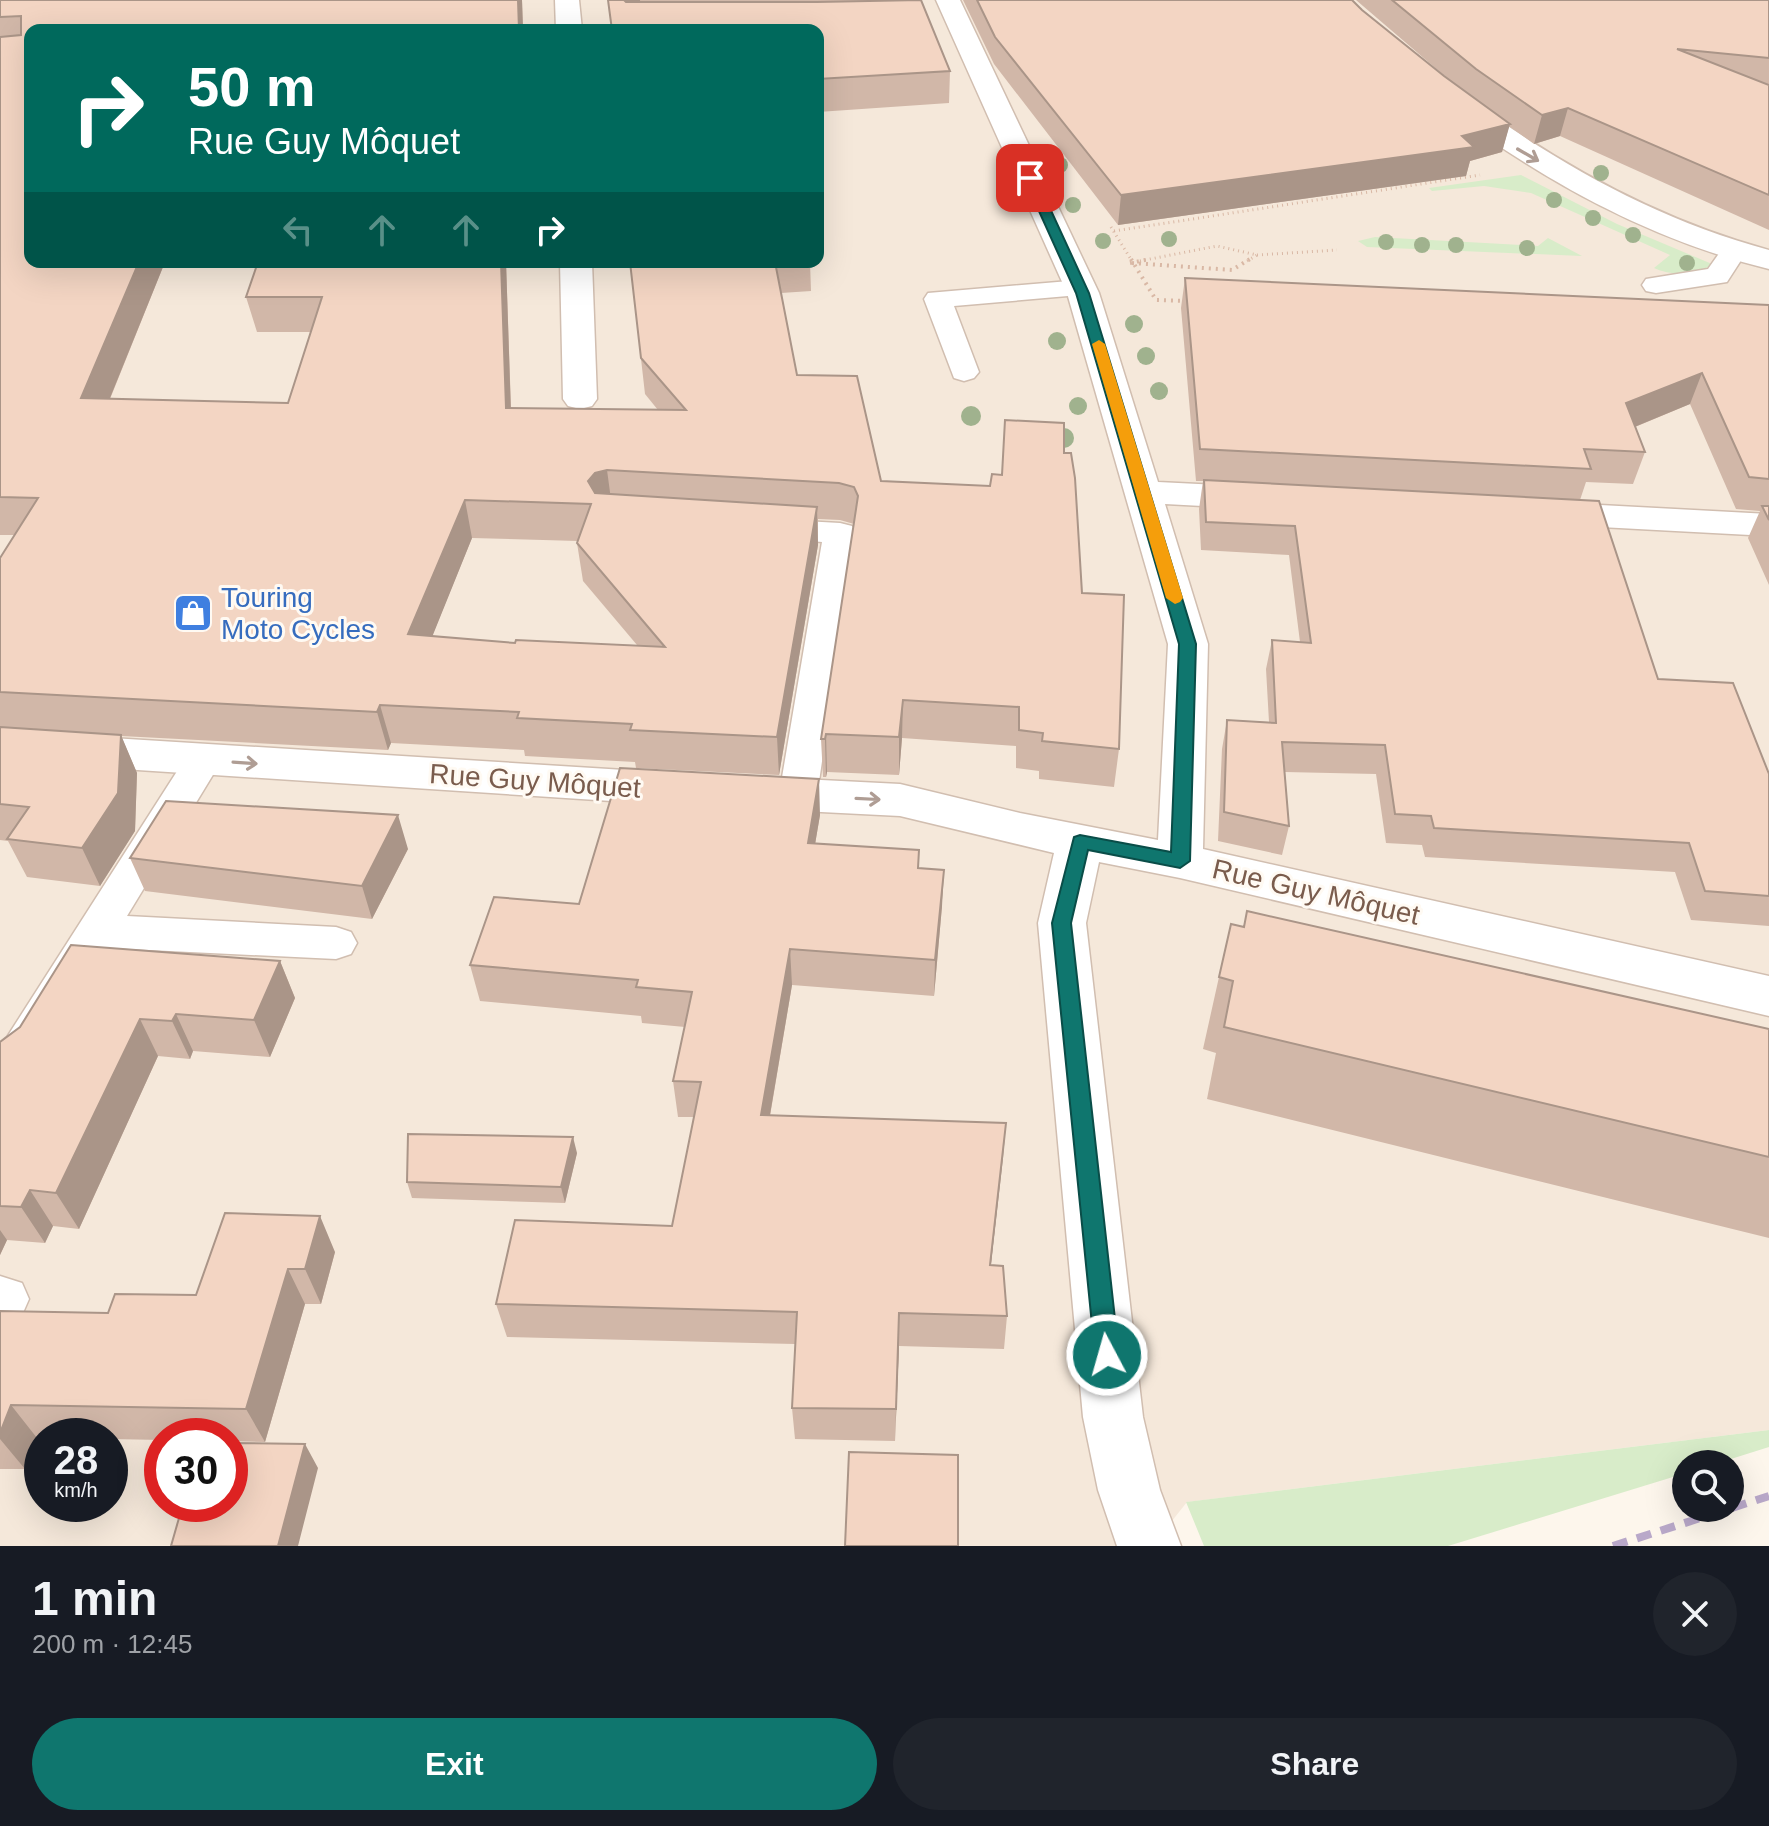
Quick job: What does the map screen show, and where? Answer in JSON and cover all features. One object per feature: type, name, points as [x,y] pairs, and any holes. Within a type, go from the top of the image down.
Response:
[{"type":"street","points":[[567,0],[569,24]]},
{"type":"street","points":[[943,12],[1081,288],[1188,644],[1180,861]]},
{"type":"street","points":[[1438,88],[1509,144],[1601,196],[1734,251],[1769,260]]},
{"type":"street","points":[[576,268],[580,399]]},
{"type":"street","points":[[1144,492],[1300,500]]},
{"type":"street","points":[[1506,511],[1769,525]]},
{"type":"street","name":"Rue Guy Môquet","points":[[0,746],[720,792],[900,800],[1769,996]]},
{"type":"street","points":[[1080,842],[1062,923],[1113,1417],[1139,1518]]},
{"type":"lane","points":[[1656,285],[1717,276],[1734,251]]},
{"type":"lane","points":[[964,372],[938,299],[1081,288]]},
{"type":"lane","points":[[733,527],[840,533],[798,795]]},
{"type":"lane","points":[[0,1068],[23,1050],[203,760]]},
{"type":"lane","points":[[97,931],[336,943]]},
{"type":"path","points":[[1114,231],[1475,176]]},
{"type":"path","points":[[1131,263],[1217,246],[1257,255],[1337,250]]},
{"type":"path","points":[[1131,263],[1232,270],[1257,255]]},
{"type":"path","points":[[1131,263],[1156,300],[1195,302]]},
{"type":"shaded area","points":[[0,0],[1769,0],[1769,1430],[1187,1502],[1152,1546],[0,1546]]},
{"type":"green space","points":[[1521,175],[1617,224],[1712,264],[1684,274],[1654,268],[1670,255],[1531,193],[1484,186],[1432,191],[1429,188]]},
{"type":"green space","points":[[1375,237],[1538,246],[1548,238],[1582,256],[1367,247],[1358,241]]},
{"type":"green space","points":[[1769,1430],[1769,1447],[1744,1455],[1744,1450],[1672,1450],[1672,1477],[1448,1546],[1204,1546],[1186,1502]]},
{"type":"building","points":[[0,0],[518,0],[519,24],[24,24],[24,268],[136,268],[81,398],[288,403],[322,297],[246,297],[256,268],[501,268],[506,408],[686,410],[641,358],[631,268],[776,268],[797,375],[857,376],[881,481],[990,486],[992,474],[1002,475],[1005,420],[1064,423],[1064,453],[1071,453],[1075,478],[1082,593],[1124,595],[1119,749],[1042,741],[1043,733],[1019,730],[1019,707],[903,700],[899,737],[826,734],[825,739],[821,739],[858,496],[854,487],[839,483],[607,470],[595,473],[588,481],[595,493],[817,507],[777,737],[630,730],[632,724],[517,718],[519,712],[380,705],[377,712],[0,692],[0,558],[38,498],[0,497],[0,37],[21,35],[21,16],[0,17]],"holes":[[[465,500],[591,504],[577,543],[665,647],[516,640],[515,643],[408,634]]]},
{"type":"building","points":[[608,0],[921,0],[950,71],[824,79],[824,24],[611,24]]},
{"type":"building","points":[[977,0],[1352,0],[1444,76],[1510,124],[1462,136],[1474,147],[1121,195],[995,37]]},
{"type":"building","points":[[1392,0],[1769,0],[1769,58],[1677,49],[1769,85],[1769,195],[1568,108],[1542,115],[1476,69]]},
{"type":"building","points":[[1185,278],[1769,305],[1769,479],[1749,477],[1702,373],[1626,403],[1645,452],[1584,449],[1591,469],[1200,449]]},
{"type":"building","points":[[1204,480],[1599,501],[1658,679],[1733,683],[1769,774],[1769,896],[1705,891],[1689,843],[1434,828],[1431,816],[1395,814],[1385,745],[1282,742],[1289,826],[1224,812],[1227,720],[1276,723],[1272,640],[1311,643],[1295,526],[1206,522]]},
{"type":"building","points":[[1762,506],[1769,506],[1769,520]]},
{"type":"building","points":[[0,727],[121,735],[118,793],[82,848],[7,839],[29,807],[0,804]]},
{"type":"building","points":[[620,768],[819,779],[808,843],[919,850],[918,868],[944,870],[935,960],[790,949],[761,1115],[1006,1123],[990,1265],[1003,1266],[1007,1316],[899,1313],[896,1409],[792,1408],[797,1312],[496,1304],[515,1220],[672,1226],[701,1082],[673,1081],[692,992],[636,987],[638,980],[470,965],[494,897],[579,904]]},
{"type":"building","points":[[166,801],[398,815],[362,886],[130,858]]},
{"type":"building","points":[[1247,911],[1769,1029],[1769,1157],[1224,1027],[1233,981],[1219,977],[1231,924],[1244,927]]},
{"type":"building","points":[[71,945],[280,961],[254,1020],[176,1014],[172,1021],[140,1019],[56,1193],[30,1190],[21,1207],[0,1206],[0,1042],[20,1027]]},
{"type":"building","points":[[408,1134],[573,1137],[561,1187],[407,1182]]},
{"type":"building","points":[[225,1213],[320,1216],[305,1269],[288,1269],[246,1409],[11,1405],[0,1433],[0,1311],[108,1313],[115,1294],[196,1295]]},
{"type":"building","points":[[248,1443],[305,1444],[278,1546],[171,1546],[178,1522],[248,1522]]},
{"type":"building","points":[[849,1452],[958,1455],[958,1546],[845,1546]]},
{"type":"railway","points":[[1613,1546],[1769,1496]]},
{"type":"slow traffic","points":[[1099,344],[1175,598]]},
{"type":"place","name":"Touring Moto Cycles","points":[[193,613]]},
{"type":"route","points":[[1030,178],[1083,293],[1188,644],[1180,861],[1080,842],[1062,923],[1107,1355]]}]
